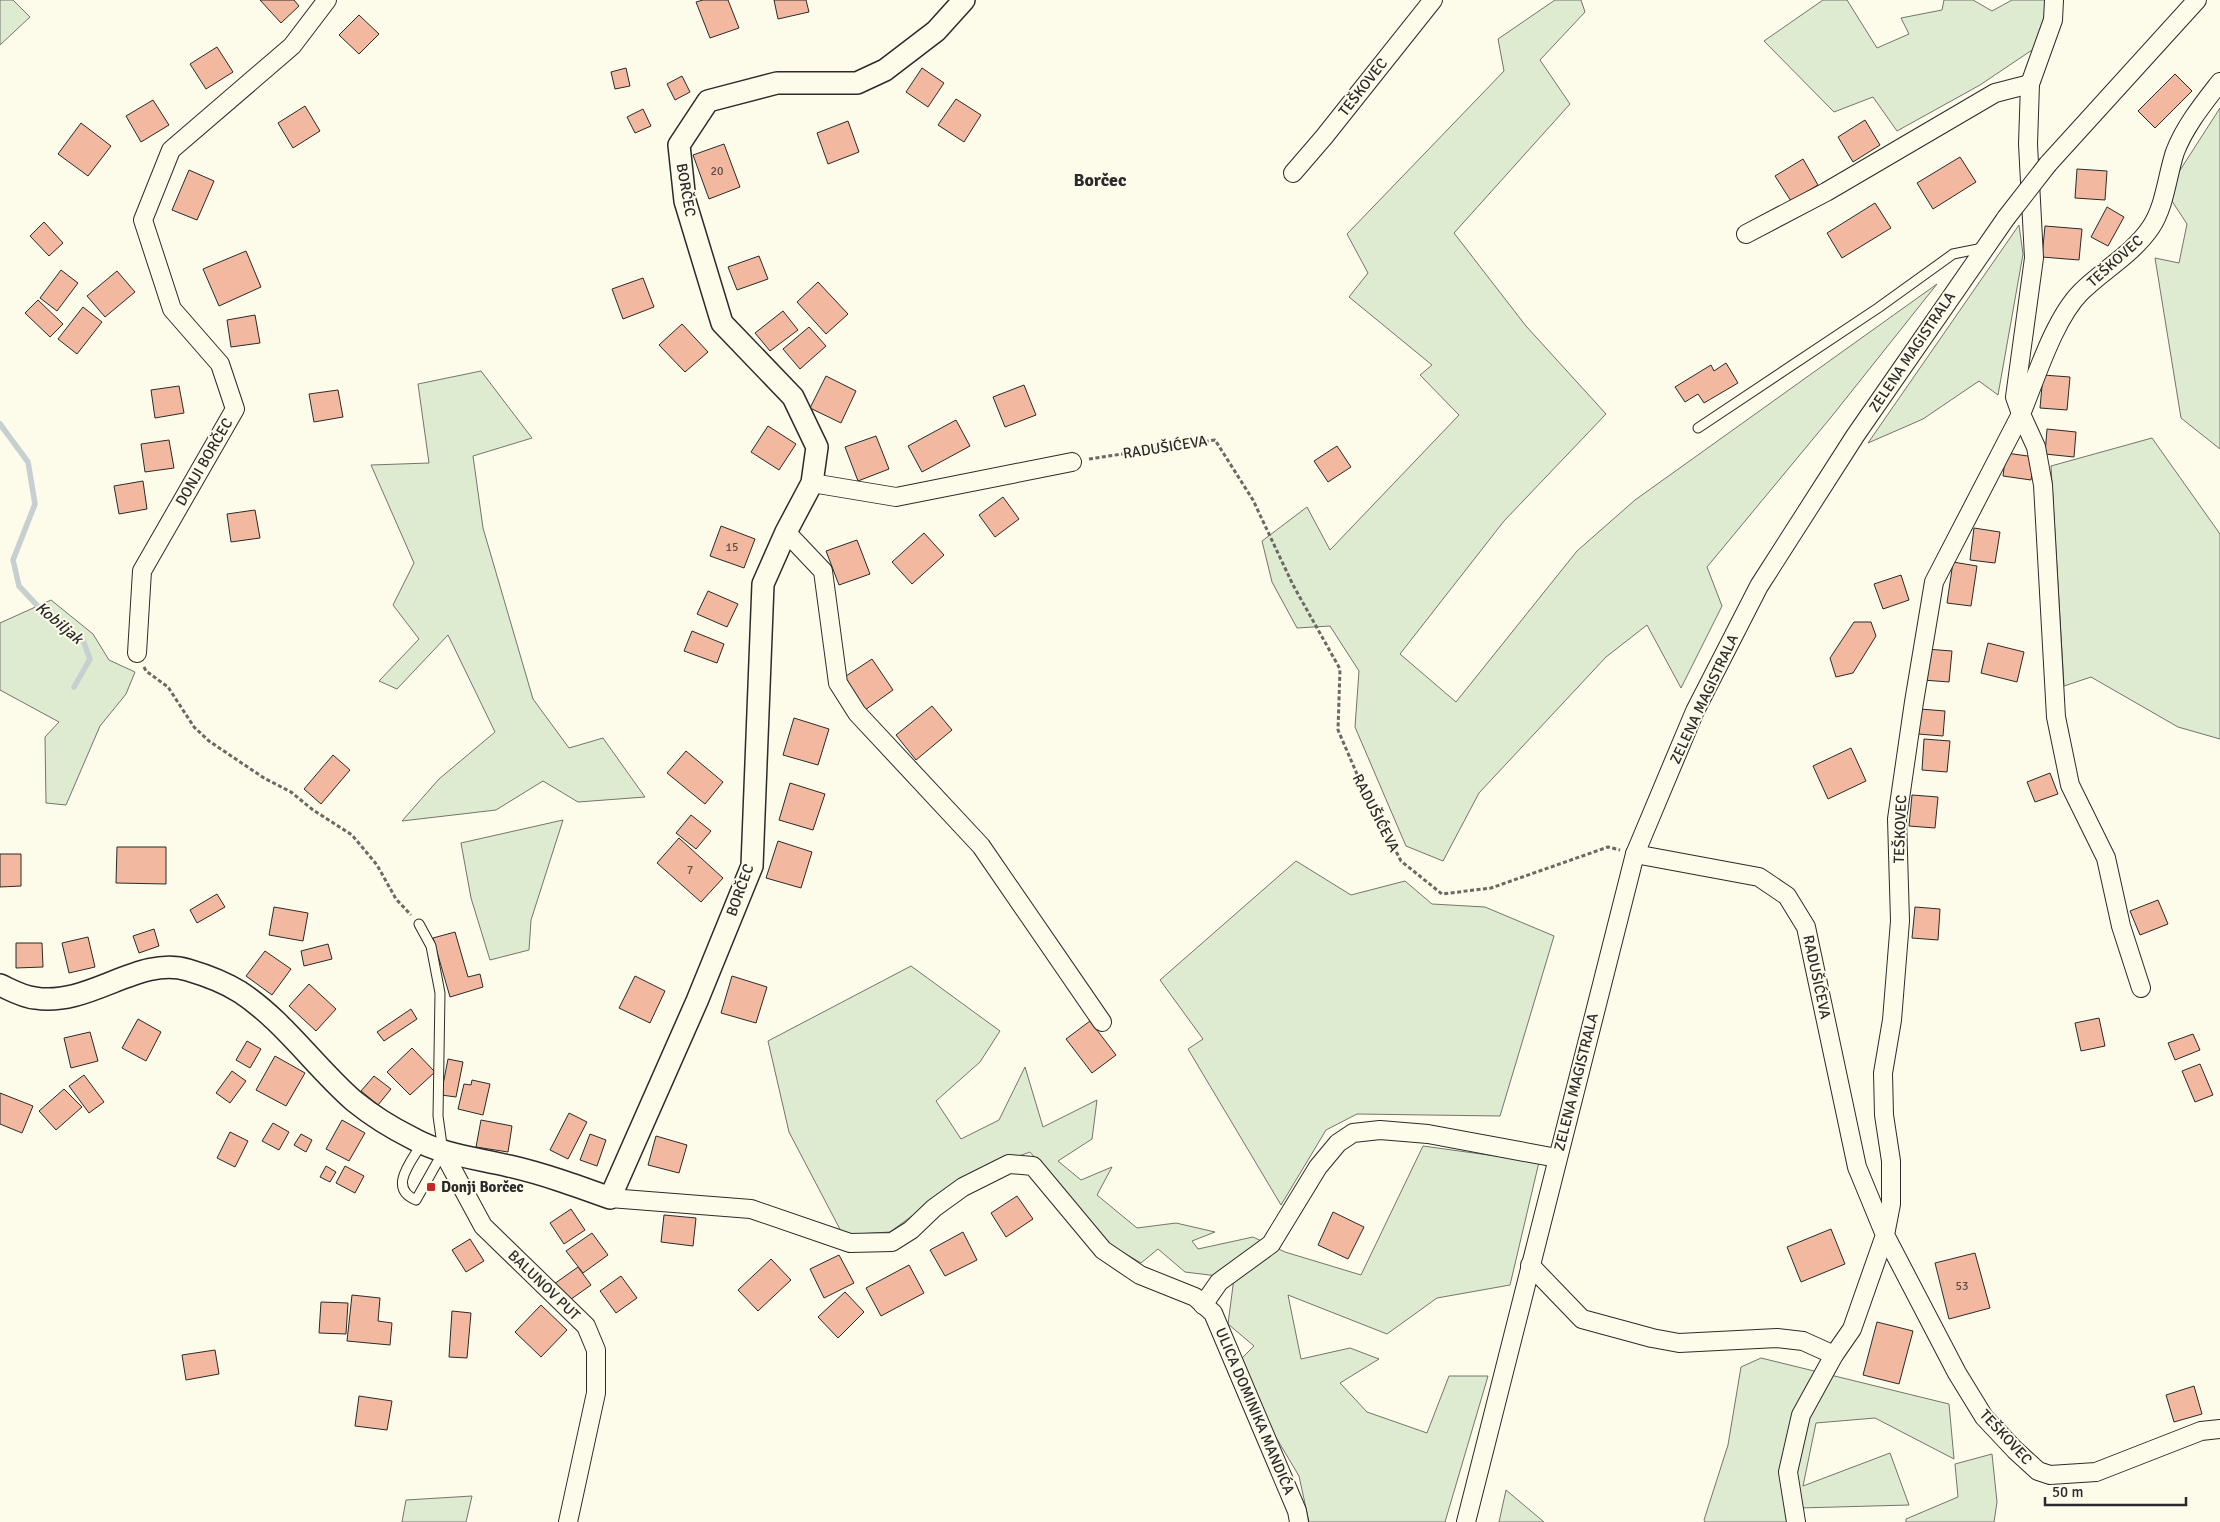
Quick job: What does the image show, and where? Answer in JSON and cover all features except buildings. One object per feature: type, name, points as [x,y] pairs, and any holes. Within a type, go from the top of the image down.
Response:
[{"type":"street","name":"DONJI BORČEC","points":[[137,653],[142,571],[235,409],[220,364],[172,309],[143,220],[171,150],[292,46],[327,0]]},
{"type":"street","name":"BORČEC","points":[[610,1198],[697,1001],[752,866],[763,584],[786,532],[812,483],[817,447],[793,397],[722,323],[685,201],[679,145],[708,101],[777,83],[857,83],[885,70],[936,31],[964,0]]},
{"type":"street","name":"TEŠKOVEC","points":[[1292,173],[1324,137],[1433,0]]},
{"type":"street","points":[[2054,0],[2053,20],[2030,84],[2028,144],[2034,258],[2015,396],[2036,447],[2043,485],[2056,717],[2070,786],[2106,858],[2121,926],[2140,988]]},
{"type":"street","name":"ZELENA MAGISTRALA","points":[[1466,1522],[1635,854],[1695,711],[1759,586],[1855,436],[1983,248],[2048,164],[2197,0]]},
{"type":"street","name":"TEŠKOVEC","points":[[1796,1522],[1788,1472],[1801,1415],[1834,1355],[1852,1329],[1885,1236],[1891,1204],[1891,1161],[1884,1115],[1883,1073],[1892,1020],[1900,922],[1897,819],[1934,582],[2021,414],[2051,341],[2080,293],[2130,250],[2150,228],[2159,212],[2176,150],[2189,124],[2220,82]]},
{"type":"street","points":[[1746,234],[1826,192],[1995,94],[2030,84]]},
{"type":"street","points":[[812,483],[896,498],[1072,462]]},
{"type":"street","points":[[786,532],[823,571],[838,684],[857,713],[981,846],[1102,1022]]},
{"type":"street","name":"RADUŠIĆEVA","points":[[1635,854],[1759,877],[1787,896],[1806,926],[1857,1167],[1885,1236]]},
{"type":"street","name":"ULICA DOMINIKA MANDIĆA","points":[[0,984],[34,998],[58,1000],[85,994],[156,967],[173,967],[212,978],[239,992],[268,1015],[356,1102],[422,1143],[443,1152],[509,1166],[562,1181],[610,1198],[751,1209],[850,1243],[892,1242],[911,1230],[934,1208],[963,1187],[1009,1164],[1033,1166],[1103,1250],[1140,1274],[1195,1297],[1213,1313],[1297,1511],[1299,1522]]},
{"type":"street","points":[[1203,1305],[1219,1282],[1271,1244],[1318,1167],[1338,1143],[1353,1133],[1380,1130],[1428,1134],[1557,1158]]},
{"type":"street","name":"BALUNOV PUT","points":[[443,1152],[483,1226],[586,1326],[596,1350],[596,1393],[568,1522]]},
{"type":"street","name":"TEŠKOVEC","points":[[1885,1236],[1957,1373],[1984,1417],[2038,1471],[2050,1475],[2096,1472],[2201,1431],[2220,1429]]},
{"type":"street","points":[[1530,1265],[1582,1319],[1652,1338],[1680,1343],[1777,1338],[1803,1341],[1834,1355]]},
{"type":"lane","points":[[1698,428],[1878,308],[1953,254],[1983,248]]},
{"type":"lane","points":[[419,924],[430,946],[440,993],[438,1116],[443,1152],[416,1200],[407,1196],[404,1192],[402,1180],[422,1143]]},
{"type":"path","name":"RADUŠIĆEVA","points":[[1072,462],[1215,440],[1253,500],[1293,585],[1340,669],[1338,730],[1363,788],[1401,861],[1442,894],[1491,888],[1553,865],[1608,848],[1635,854]]},
{"type":"path","points":[[137,653],[146,671],[168,687],[194,727],[209,741],[264,778],[291,792],[313,810],[352,835],[377,865],[396,899],[419,924]]},
{"type":"green space","points":[[0,0],[13,0],[30,17],[0,45]]},
{"type":"green space","points":[[1555,0],[1581,0],[1585,12],[1540,60],[1570,104],[1454,233],[1526,326],[1606,414],[1504,521],[1400,654],[1456,702],[1577,551],[1635,500],[1937,284],[1832,416],[1707,567],[1722,606],[1681,688],[1647,625],[1606,657],[1479,793],[1443,861],[1406,846],[1355,727],[1359,671],[1330,626],[1297,628],[1272,582],[1262,541],[1307,507],[1330,550],[1459,415],[1420,375],[1432,365],[1349,297],[1368,273],[1347,234],[1504,71],[1498,39]]},
{"type":"green space","points":[[1823,0],[1847,0],[1877,48],[1909,34],[1901,18],[1942,10],[1944,0],[1973,0],[1992,11],[2012,0],[2049,0],[2044,42],[1980,85],[1897,131],[1873,97],[1834,112],[1764,41]]},
{"type":"green space","points":[[2220,108],[2220,449],[2181,418],[2155,258],[2179,263],[2187,224],[2166,192]]},
{"type":"green space","points":[[2019,225],[2023,254],[1998,395],[1979,381],[1923,419],[1868,443]]},
{"type":"green space","points":[[481,371],[532,438],[473,456],[483,528],[533,699],[569,748],[603,738],[645,797],[578,802],[543,781],[496,810],[402,821],[439,779],[495,732],[448,635],[397,689],[379,681],[419,639],[393,605],[414,563],[371,465],[429,463],[418,384]]},
{"type":"green space","points":[[2152,438],[2220,534],[2220,739],[2178,727],[2091,677],[2064,686],[2051,466]]},
{"type":"green space","points":[[51,600],[93,634],[109,660],[135,672],[126,694],[100,726],[66,805],[46,803],[45,737],[59,722],[0,690],[0,623]]},
{"type":"green space","points":[[563,820],[531,920],[529,950],[490,960],[471,898],[461,843]]},
{"type":"green space","points":[[1296,861],[1351,895],[1405,881],[1432,904],[1485,907],[1554,936],[1500,1116],[1357,1114],[1326,1130],[1281,1205],[1188,1049],[1203,1039],[1160,980]]},
{"type":"green space","points":[[911,966],[1000,1031],[980,1062],[936,1101],[961,1139],[999,1120],[1025,1067],[1043,1127],[1097,1100],[1092,1139],[1058,1161],[1081,1180],[1112,1167],[1097,1195],[1137,1228],[1176,1223],[1215,1232],[1192,1241],[1198,1249],[1253,1237],[1285,1252],[1361,1275],[1423,1146],[1539,1162],[1510,1285],[1437,1298],[1387,1334],[1288,1295],[1301,1359],[1350,1348],[1379,1359],[1340,1383],[1367,1412],[1427,1433],[1449,1376],[1488,1376],[1445,1522],[1309,1522],[1299,1476],[1268,1424],[1242,1358],[1254,1346],[1228,1324],[1234,1278],[1185,1272],[1158,1249],[1141,1263],[1106,1242],[1030,1152],[1005,1161],[931,1202],[890,1232],[843,1235],[789,1132],[768,1041]]},
{"type":"green space","points":[[1761,1358],[1949,1404],[1954,1459],[1875,1418],[1816,1423],[1803,1486],[1890,1453],[1909,1505],[1799,1508],[1792,1522],[1705,1522],[1704,1520],[1728,1445],[1741,1367]]},
{"type":"green space","points":[[1992,1454],[1997,1502],[1994,1522],[1906,1522],[1906,1519],[1958,1497],[1955,1464]]},
{"type":"green space","points":[[1506,1490],[1544,1522],[1499,1522]]},
{"type":"green space","points":[[472,1496],[466,1522],[402,1522],[406,1500]]},
{"type":"waterway","name":"Kobiljak","points":[[0,424],[28,462],[35,504],[13,560],[19,586],[47,616],[83,640],[90,659],[74,687]]},
{"type":"place","name":"Donji Borčec","points":[[431,1187]]},
{"type":"district","name":"Borčec","points":[[1100,180]]}]
